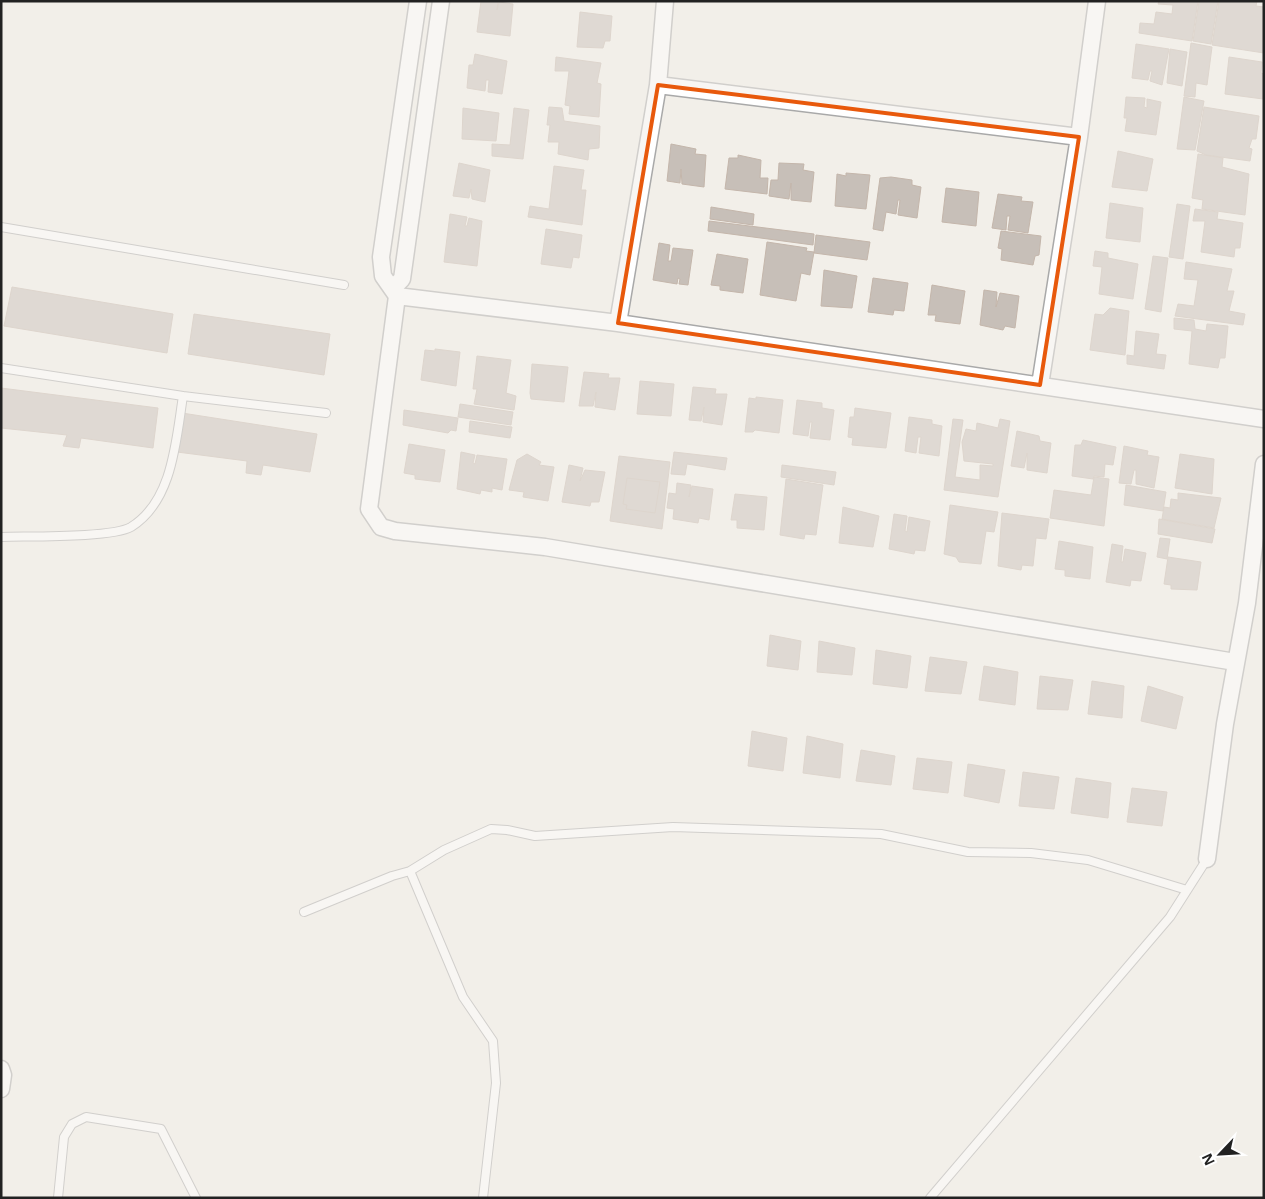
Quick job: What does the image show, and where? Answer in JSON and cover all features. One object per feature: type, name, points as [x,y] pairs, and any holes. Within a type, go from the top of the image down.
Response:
[{"type":"street","points":[[418,1],[381,256],[383,276],[395,292],[618,323],[1264,419]]},
{"type":"street","points":[[441,1],[402,279],[395,292],[369,509],[381,526],[395,531],[545,547],[1235,662]]},
{"type":"street","points":[[618,323],[658,85],[665,1]]},
{"type":"street","points":[[1040,385],[1079,138],[1097,1]]},
{"type":"street","points":[[658,85],[1079,138]]},
{"type":"street","points":[[1207,859],[1235,662],[1247,603],[1264,464]]},
{"type":"street","points":[[1,1069],[3,1075],[1,1089]]},
{"type":"lane","points":[[1,227],[344,285]]},
{"type":"lane","points":[[1,368],[183,396],[326,412]]},
{"type":"lane","points":[[1,537],[92,534],[130,528],[155,504],[172,464],[183,396]]},
{"type":"lane","points":[[304,912],[392,876],[410,871],[444,850],[491,829],[507,830],[535,836],[673,827],[880,834],[968,852],[1031,853],[1088,860],[1187,890]]},
{"type":"lane","points":[[930,1198],[1170,917],[1207,859]]},
{"type":"lane","points":[[410,871],[463,997],[492,1041],[496,1083],[482,1198]]},
{"type":"lane","points":[[58,1198],[64,1137],[72,1124],[86,1117],[161,1129],[196,1198]]},
{"type":"highlighted area","points":[[658,85],[1079,137],[1040,385],[618,323]]},
{"type":"building","points":[[481,1],[498,1],[497,10],[499,2],[513,4],[510,36],[477,32]]},
{"type":"building","points":[[1159,1],[1198,1],[1192,41],[1139,33],[1140,23],[1154,24],[1156,12],[1172,14],[1173,5],[1158,4]]},
{"type":"building","points":[[1199,1],[1218,1],[1211,44],[1193,41]]},
{"type":"building","points":[[1219,1],[1257,1],[1256,6],[1264,7],[1264,53],[1212,45]]},
{"type":"building","points":[[580,12],[612,16],[610,41],[605,41],[603,48],[577,47]]},
{"type":"building","points":[[1191,43],[1212,47],[1207,85],[1196,83],[1195,97],[1184,96]]},
{"type":"building","points":[[1136,44],[1169,49],[1162,85],[1150,81],[1152,71],[1150,71],[1148,80],[1132,78]]},
{"type":"building","points":[[1170,49],[1187,52],[1182,86],[1167,83]]},
{"type":"building","points":[[475,54],[507,61],[502,94],[488,92],[489,80],[486,80],[485,91],[467,88],[469,65],[473,65]]},
{"type":"building","points":[[556,57],[601,63],[597,83],[601,84],[599,117],[569,114],[570,106],[565,105],[569,71],[555,71]]},
{"type":"building","points":[[1229,57],[1262,62],[1261,73],[1264,74],[1263,99],[1225,94]]},
{"type":"building","points":[[1126,97],[1145,98],[1144,107],[1147,108],[1147,99],[1161,102],[1156,135],[1125,131],[1127,118],[1124,118]]},
{"type":"building","points":[[1184,97],[1204,101],[1195,150],[1177,149]]},
{"type":"building","points":[[549,107],[562,108],[564,121],[600,126],[599,148],[589,149],[588,160],[558,154],[559,142],[548,142],[550,125],[547,125]]},
{"type":"building","points":[[1204,107],[1259,116],[1256,139],[1252,139],[1249,148],[1252,149],[1250,161],[1206,155],[1197,151]]},
{"type":"building","points":[[463,108],[499,113],[496,141],[462,139]]},
{"type":"building","points":[[514,108],[529,110],[523,159],[492,156],[492,144],[510,145]]},
{"type":"building","points":[[671,144],[696,149],[695,154],[706,155],[704,187],[682,184],[681,169],[680,183],[667,181]]},
{"type":"building","points":[[1118,151],[1153,159],[1147,191],[1112,187]]},
{"type":"building","points":[[1198,154],[1223,158],[1222,167],[1249,174],[1245,215],[1202,209],[1203,200],[1192,198]]},
{"type":"building","points":[[738,155],[761,160],[760,178],[768,178],[767,194],[725,189],[729,158],[738,158]]},
{"type":"building","points":[[459,163],[490,170],[485,202],[472,199],[471,189],[469,198],[453,196]]},
{"type":"building","points":[[779,163],[804,164],[803,170],[814,172],[811,202],[791,200],[791,183],[789,199],[769,196],[771,180],[778,180]]},
{"type":"building","points":[[554,166],[584,170],[581,190],[586,190],[582,225],[528,217],[530,206],[549,209]]},
{"type":"building","points":[[846,173],[870,175],[866,209],[835,206],[837,174],[846,176]]},
{"type":"building","points":[[891,177],[912,180],[912,185],[921,187],[917,218],[898,215],[900,200],[898,200],[896,214],[886,212],[883,231],[873,229],[880,178]]},
{"type":"building","points":[[946,188],[979,192],[976,226],[942,222]]},
{"type":"building","points":[[998,194],[1022,197],[1021,201],[1033,202],[1028,233],[1008,230],[1010,216],[1007,216],[1006,230],[992,228]]},
{"type":"building","points":[[1110,203],[1143,208],[1140,242],[1106,238]]},
{"type":"building","points":[[1177,204],[1190,206],[1183,259],[1169,257]]},
{"type":"building","points":[[711,207],[754,214],[753,225],[710,219]]},
{"type":"building","points":[[1195,209],[1218,212],[1217,219],[1243,223],[1240,248],[1235,248],[1234,257],[1201,252],[1205,221],[1193,221]]},
{"type":"building","points":[[450,214],[467,217],[465,226],[467,226],[469,218],[482,221],[477,266],[444,262]]},
{"type":"building","points":[[709,221],[814,234],[813,245],[708,231]]},
{"type":"building","points":[[546,229],[582,235],[579,258],[573,257],[571,268],[541,264]]},
{"type":"building","points":[[1001,231],[1041,236],[1039,255],[1035,256],[1033,265],[1001,260],[1002,249],[998,248]]},
{"type":"building","points":[[816,235],[870,242],[867,260],[814,253]]},
{"type":"building","points":[[767,242],[807,248],[806,251],[814,252],[810,275],[801,273],[796,301],[760,295]]},
{"type":"building","points":[[659,243],[670,245],[668,261],[671,261],[673,248],[693,250],[688,285],[679,284],[680,279],[678,278],[677,284],[653,280]]},
{"type":"building","points":[[1095,251],[1108,253],[1108,258],[1138,264],[1133,299],[1099,294],[1102,267],[1093,266]]},
{"type":"building","points":[[717,254],[748,259],[743,293],[720,290],[720,286],[711,285]]},
{"type":"building","points":[[1153,256],[1168,258],[1161,312],[1145,309]]},
{"type":"building","points":[[1186,262],[1232,269],[1227,291],[1234,291],[1229,311],[1245,314],[1243,325],[1175,316],[1178,304],[1194,306],[1198,280],[1184,279]]},
{"type":"building","points":[[824,270],[857,276],[852,308],[821,306]]},
{"type":"building","points":[[873,278],[908,283],[904,311],[894,310],[893,315],[868,312]]},
{"type":"building","points":[[932,285],[965,291],[960,324],[935,321],[936,315],[928,315]]},
{"type":"building","points":[[12,287],[173,314],[167,353],[4,326]]},
{"type":"building","points":[[984,290],[997,292],[996,307],[1000,293],[1019,296],[1015,328],[1005,326],[1003,330],[980,325]]},
{"type":"building","points":[[1110,308],[1129,311],[1125,355],[1090,350],[1095,314],[1103,315]]},
{"type":"building","points":[[194,314],[330,334],[324,375],[188,354]]},
{"type":"building","points":[[1174,318],[1194,320],[1195,329],[1206,331],[1207,324],[1228,326],[1225,358],[1220,358],[1218,368],[1189,364],[1192,331],[1174,329]]},
{"type":"building","points":[[1136,331],[1159,334],[1156,354],[1166,355],[1164,369],[1127,364],[1127,355],[1134,356]]},
{"type":"building","points":[[435,349],[460,352],[456,386],[421,380],[425,350],[435,351]]},
{"type":"building","points":[[477,356],[511,360],[506,393],[516,396],[514,410],[474,404],[477,389],[473,389]]},
{"type":"building","points":[[532,364],[568,367],[564,402],[531,399]]},
{"type":"building","points":[[584,372],[609,374],[608,378],[620,378],[615,410],[595,407],[596,392],[593,406],[579,406]]},
{"type":"building","points":[[640,381],[674,384],[671,416],[637,414]]},
{"type":"building","points":[[693,387],[716,389],[715,394],[727,394],[722,425],[703,422],[704,407],[701,421],[689,420]]},
{"type":"building","points":[[1,388],[158,408],[153,448],[81,438],[79,448],[63,446],[67,435],[1,428]]},
{"type":"building","points":[[756,397],[783,400],[779,433],[755,430],[753,432],[745,432],[749,398],[756,399]]},
{"type":"building","points":[[797,400],[822,403],[822,408],[834,410],[830,440],[810,438],[812,422],[810,422],[808,436],[793,434]]},
{"type":"building","points":[[460,404],[513,412],[511,425],[458,417]]},
{"type":"building","points":[[855,408],[891,413],[886,448],[852,445],[853,438],[848,437],[850,417],[854,417]]},
{"type":"building","points":[[404,410],[458,418],[456,431],[451,430],[448,433],[403,425]]},
{"type":"building","points":[[182,413],[317,434],[310,472],[263,465],[261,475],[246,473],[247,461],[177,452]]},
{"type":"building","points":[[909,417],[932,420],[932,424],[942,426],[939,456],[919,453],[921,437],[918,437],[916,453],[905,451]]},
{"type":"building","points":[[953,419],[963,420],[955,477],[980,480],[980,465],[993,466],[993,464],[964,461],[962,442],[966,429],[976,431],[977,423],[998,428],[1000,419],[1010,421],[998,497],[944,490]]},
{"type":"building","points":[[470,421],[512,427],[510,438],[469,432]]},
{"type":"building","points":[[1017,431],[1039,436],[1040,441],[1051,443],[1047,473],[1027,470],[1027,453],[1024,468],[1011,466]]},
{"type":"building","points":[[1083,440],[1116,447],[1113,465],[1105,464],[1104,477],[1094,476],[1093,479],[1072,476],[1075,445],[1081,445]]},
{"type":"building","points":[[409,444],[445,450],[440,482],[415,479],[415,475],[404,473]]},
{"type":"building","points":[[1124,446],[1148,451],[1147,455],[1159,457],[1154,488],[1136,484],[1136,470],[1134,470],[1131,484],[1119,483]]},
{"type":"building","points":[[461,452],[475,455],[473,463],[475,464],[477,455],[507,459],[502,490],[492,488],[492,492],[481,490],[480,494],[457,489]]},
{"type":"building","points":[[674,452],[727,458],[725,470],[687,464],[685,475],[671,474]]},
{"type":"building","points":[[527,454],[541,462],[539,465],[554,467],[548,501],[523,497],[524,492],[509,490],[517,460]]},
{"type":"building","points":[[1180,454],[1214,459],[1212,494],[1175,488]]},
{"type":"building","points":[[619,456],[670,462],[662,529],[610,521]]},
{"type":"building","points":[[569,465],[583,468],[580,481],[585,470],[605,472],[599,502],[591,502],[590,506],[562,502]]},
{"type":"building","points":[[782,465],[836,472],[834,485],[781,477]]},
{"type":"building","points":[[1094,477],[1109,479],[1104,526],[1050,518],[1054,490],[1091,495]]},
{"type":"building","points":[[627,478],[660,482],[655,513],[626,509],[627,505],[623,504]]},
{"type":"building","points":[[786,479],[823,485],[816,535],[805,534],[804,539],[780,535]]},
{"type":"building","points":[[677,483],[691,485],[689,497],[692,486],[713,489],[709,520],[699,518],[698,523],[673,519],[674,509],[667,508],[669,493],[676,494]]},
{"type":"building","points":[[1126,485],[1166,492],[1163,511],[1124,505]]},
{"type":"building","points":[[1178,493],[1221,498],[1214,528],[1162,519],[1164,507],[1170,508],[1171,499],[1178,500]]},
{"type":"building","points":[[735,494],[767,497],[764,530],[737,528],[737,520],[731,520]]},
{"type":"building","points":[[950,505],[998,512],[994,532],[986,531],[981,564],[959,562],[956,557],[944,554]]},
{"type":"building","points":[[843,507],[879,516],[873,547],[839,543]]},
{"type":"building","points":[[1002,513],[1049,519],[1046,539],[1036,538],[1033,566],[1022,565],[1021,570],[998,566]]},
{"type":"building","points":[[894,514],[907,516],[905,531],[907,532],[909,517],[930,521],[925,551],[915,550],[914,554],[889,549]]},
{"type":"building","points":[[1159,519],[1215,529],[1212,543],[1158,534]]},
{"type":"building","points":[[1160,538],[1170,539],[1167,559],[1157,557]]},
{"type":"building","points":[[1059,541],[1093,547],[1090,579],[1065,576],[1065,570],[1055,569]]},
{"type":"building","points":[[1112,544],[1123,546],[1121,562],[1123,562],[1125,549],[1146,553],[1141,581],[1131,580],[1130,586],[1106,582]]},
{"type":"building","points":[[1168,557],[1201,562],[1197,590],[1171,589],[1171,585],[1164,584]]},
{"type":"building","points":[[770,635],[801,641],[798,670],[767,666]]},
{"type":"building","points":[[819,641],[855,648],[852,675],[817,672]]},
{"type":"building","points":[[876,650],[911,656],[907,688],[873,684]]},
{"type":"building","points":[[930,657],[967,662],[961,694],[925,691]]},
{"type":"building","points":[[984,666],[1018,672],[1015,705],[979,700]]},
{"type":"building","points":[[1040,676],[1073,680],[1068,710],[1037,709]]},
{"type":"building","points":[[1092,681],[1124,686],[1122,718],[1088,714]]},
{"type":"building","points":[[1148,686],[1183,697],[1176,729],[1141,721]]},
{"type":"building","points":[[752,731],[787,738],[783,771],[748,766]]},
{"type":"building","points":[[807,736],[843,744],[840,778],[803,773]]},
{"type":"building","points":[[861,750],[895,756],[891,785],[856,781]]},
{"type":"building","points":[[917,758],[952,762],[948,793],[913,789]]},
{"type":"building","points":[[968,764],[1005,770],[999,803],[964,796]]},
{"type":"building","points":[[1023,772],[1059,777],[1054,809],[1019,806]]},
{"type":"building","points":[[1076,778],[1111,783],[1108,818],[1071,813]]},
{"type":"building","points":[[1132,788],[1167,792],[1162,826],[1127,822]]}]
